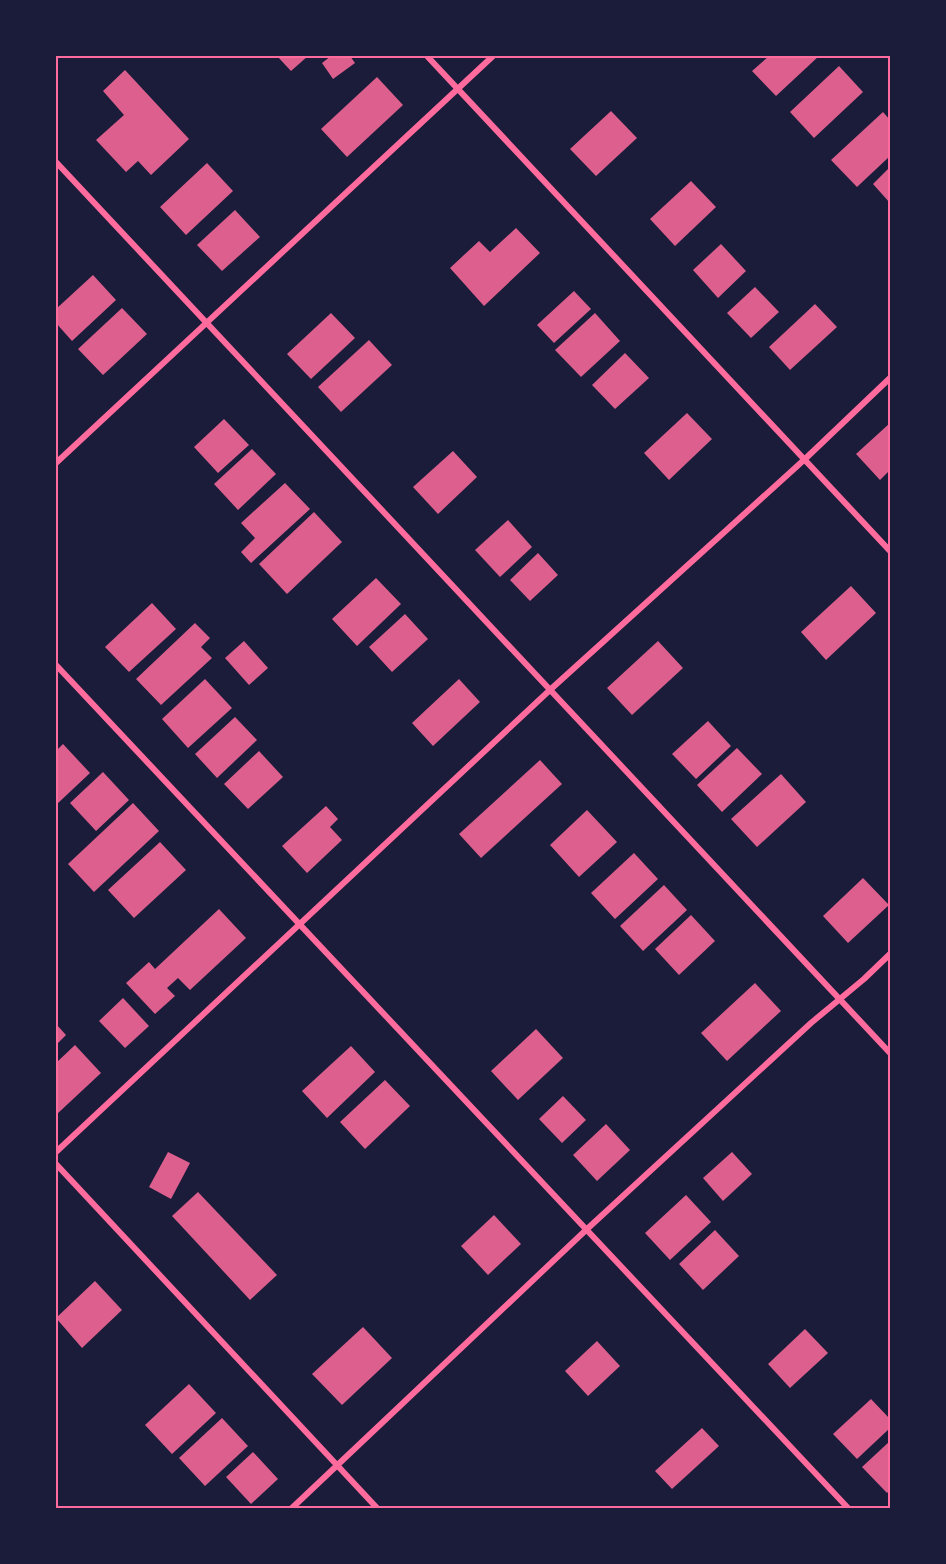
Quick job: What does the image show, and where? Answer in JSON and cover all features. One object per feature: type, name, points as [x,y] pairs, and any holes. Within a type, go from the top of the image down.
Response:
[{"type":"street","points":[[427,56],[891,551]]},
{"type":"street","points":[[56,462],[493,56]]},
{"type":"street","points":[[56,162],[891,1053]]},
{"type":"street","points":[[56,1152],[551,689],[891,378]]},
{"type":"street","points":[[56,665],[848,1509]]},
{"type":"street","points":[[292,1509],[586,1230],[811,1023],[891,954]]},
{"type":"street","points":[[56,1164],[377,1509]]},
{"type":"building","points":[[277,56],[308,56],[291,71]]},
{"type":"building","points":[[331,56],[350,56],[355,63],[333,79],[322,63]]},
{"type":"building","points":[[769,56],[819,56],[776,96],[752,71]]},
{"type":"building","points":[[839,66],[863,92],[814,138],[790,112]]},
{"type":"building","points":[[125,70],[189,139],[151,175],[138,161],[126,172],[96,140],[124,115],[103,91]]},
{"type":"building","points":[[377,77],[403,105],[347,157],[321,129]]},
{"type":"building","points":[[611,111],[637,138],[596,176],[570,149]]},
{"type":"building","points":[[883,112],[890,120],[890,156],[857,187],[831,160]]},
{"type":"building","points":[[207,163],[233,191],[186,235],[160,207]]},
{"type":"building","points":[[890,167],[890,203],[873,184]]},
{"type":"building","points":[[691,181],[716,207],[675,246],[650,219]]},
{"type":"building","points":[[235,210],[260,237],[222,271],[197,245]]},
{"type":"building","points":[[516,228],[540,253],[484,306],[450,268],[479,241],[490,252]]},
{"type":"building","points":[[721,244],[746,271],[718,298],[693,270]]},
{"type":"building","points":[[93,275],[116,300],[72,341],[56,323],[56,309]]},
{"type":"building","points":[[755,287],[779,312],[751,338],[727,313]]},
{"type":"building","points":[[574,291],[591,309],[554,343],[537,325]]},
{"type":"building","points":[[815,304],[837,327],[790,370],[769,347]]},
{"type":"building","points":[[122,308],[147,334],[103,375],[78,349]]},
{"type":"building","points":[[331,313],[355,338],[311,379],[287,354]]},
{"type":"building","points":[[595,313],[620,341],[581,377],[555,350]]},
{"type":"building","points":[[369,340],[392,365],[341,412],[318,387]]},
{"type":"building","points":[[625,353],[649,378],[615,409],[592,385]]},
{"type":"building","points":[[687,413],[712,439],[669,480],[644,453]]},
{"type":"building","points":[[224,419],[249,445],[218,473],[194,447]]},
{"type":"building","points":[[890,423],[890,470],[880,480],[856,454]]},
{"type":"building","points":[[252,449],[276,474],[238,510],[214,484]]},
{"type":"building","points":[[453,451],[477,477],[438,514],[413,487]]},
{"type":"building","points":[[285,483],[310,509],[251,563],[241,552],[255,538],[241,523]]},
{"type":"building","points":[[314,512],[342,542],[287,594],[259,564]]},
{"type":"building","points":[[508,520],[532,547],[500,577],[475,550]]},
{"type":"building","points":[[538,553],[558,575],[530,601],[510,580]]},
{"type":"building","points":[[376,578],[401,604],[357,646],[332,619]]},
{"type":"building","points":[[851,586],[876,613],[826,660],[801,632]]},
{"type":"building","points":[[152,603],[176,629],[129,672],[105,647]]},
{"type":"building","points":[[405,614],[428,639],[392,672],[369,647]]},
{"type":"building","points":[[195,623],[210,638],[201,647],[212,658],[161,705],[136,679]]},
{"type":"building","points":[[244,641],[268,668],[249,685],[225,658]]},
{"type":"building","points":[[658,641],[683,668],[632,715],[607,688]]},
{"type":"building","points":[[205,679],[232,708],[188,748],[162,719]]},
{"type":"building","points":[[459,679],[480,702],[433,746],[412,723]]},
{"type":"building","points":[[235,717],[257,740],[217,778],[195,754]]},
{"type":"building","points":[[708,721],[731,746],[696,779],[672,754]]},
{"type":"building","points":[[63,744],[90,773],[56,805],[56,751]]},
{"type":"building","points":[[737,748],[762,774],[722,812],[697,785]]},
{"type":"building","points":[[259,751],[283,777],[248,809],[224,784]]},
{"type":"building","points":[[540,760],[562,784],[481,858],[459,834]]},
{"type":"building","points":[[103,772],[129,800],[96,831],[70,803]]},
{"type":"building","points":[[781,774],[806,802],[757,847],[731,819]]},
{"type":"building","points":[[133,803],[159,831],[94,892],[68,864]]},
{"type":"building","points":[[326,806],[338,819],[330,827],[342,840],[307,873],[282,846]]},
{"type":"building","points":[[587,810],[617,842],[579,877],[550,845]]},
{"type":"building","points":[[160,842],[186,870],[134,918],[108,890]]},
{"type":"building","points":[[634,853],[658,879],[615,919],[591,893]]},
{"type":"building","points":[[863,878],[889,905],[848,943],[823,916]]},
{"type":"building","points":[[664,885],[687,910],[643,951],[620,926]]},
{"type":"building","points":[[219,909],[246,938],[190,990],[178,978],[167,988],[175,996],[155,1014],[126,983],[149,962],[155,969]]},
{"type":"building","points":[[691,915],[715,941],[679,975],[655,949]]},
{"type":"building","points":[[755,983],[781,1011],[727,1061],[701,1033]]},
{"type":"building","points":[[123,998],[149,1026],[125,1048],[99,1021]]},
{"type":"building","points":[[56,1024],[66,1035],[56,1045]]},
{"type":"building","points":[[536,1029],[563,1058],[518,1100],[491,1071]]},
{"type":"building","points":[[75,1045],[101,1073],[56,1115],[56,1063]]},
{"type":"building","points":[[351,1046],[375,1072],[327,1118],[302,1091]]},
{"type":"building","points":[[385,1080],[410,1106],[365,1149],[340,1122]]},
{"type":"building","points":[[563,1096],[586,1120],[562,1143],[539,1119]]},
{"type":"building","points":[[606,1124],[630,1150],[597,1181],[573,1155]]},
{"type":"building","points":[[168,1152],[190,1163],[171,1199],[149,1187]]},
{"type":"building","points":[[732,1152],[752,1174],[723,1201],[703,1178]]},
{"type":"building","points":[[198,1192],[277,1275],[250,1300],[172,1216]]},
{"type":"building","points":[[686,1195],[711,1222],[670,1260],[645,1233]]},
{"type":"building","points":[[494,1215],[521,1244],[488,1275],[461,1246]]},
{"type":"building","points":[[715,1230],[739,1256],[703,1290],[679,1264]]},
{"type":"building","points":[[95,1281],[122,1310],[82,1348],[56,1318]]},
{"type":"building","points":[[363,1327],[392,1358],[342,1405],[312,1374]]},
{"type":"building","points":[[805,1329],[828,1353],[790,1388],[768,1364]]},
{"type":"building","points":[[597,1341],[620,1366],[588,1396],[565,1371]]},
{"type":"building","points":[[189,1384],[216,1413],[172,1454],[145,1425]]},
{"type":"building","points":[[871,1399],[890,1419],[890,1428],[857,1459],[833,1434]]},
{"type":"building","points":[[222,1418],[248,1446],[205,1486],[179,1458]]},
{"type":"building","points":[[702,1428],[719,1446],[672,1489],[655,1471]]},
{"type":"building","points":[[890,1441],[890,1490],[887,1493],[862,1467]]},
{"type":"building","points":[[253,1452],[278,1479],[251,1504],[226,1477]]}]
